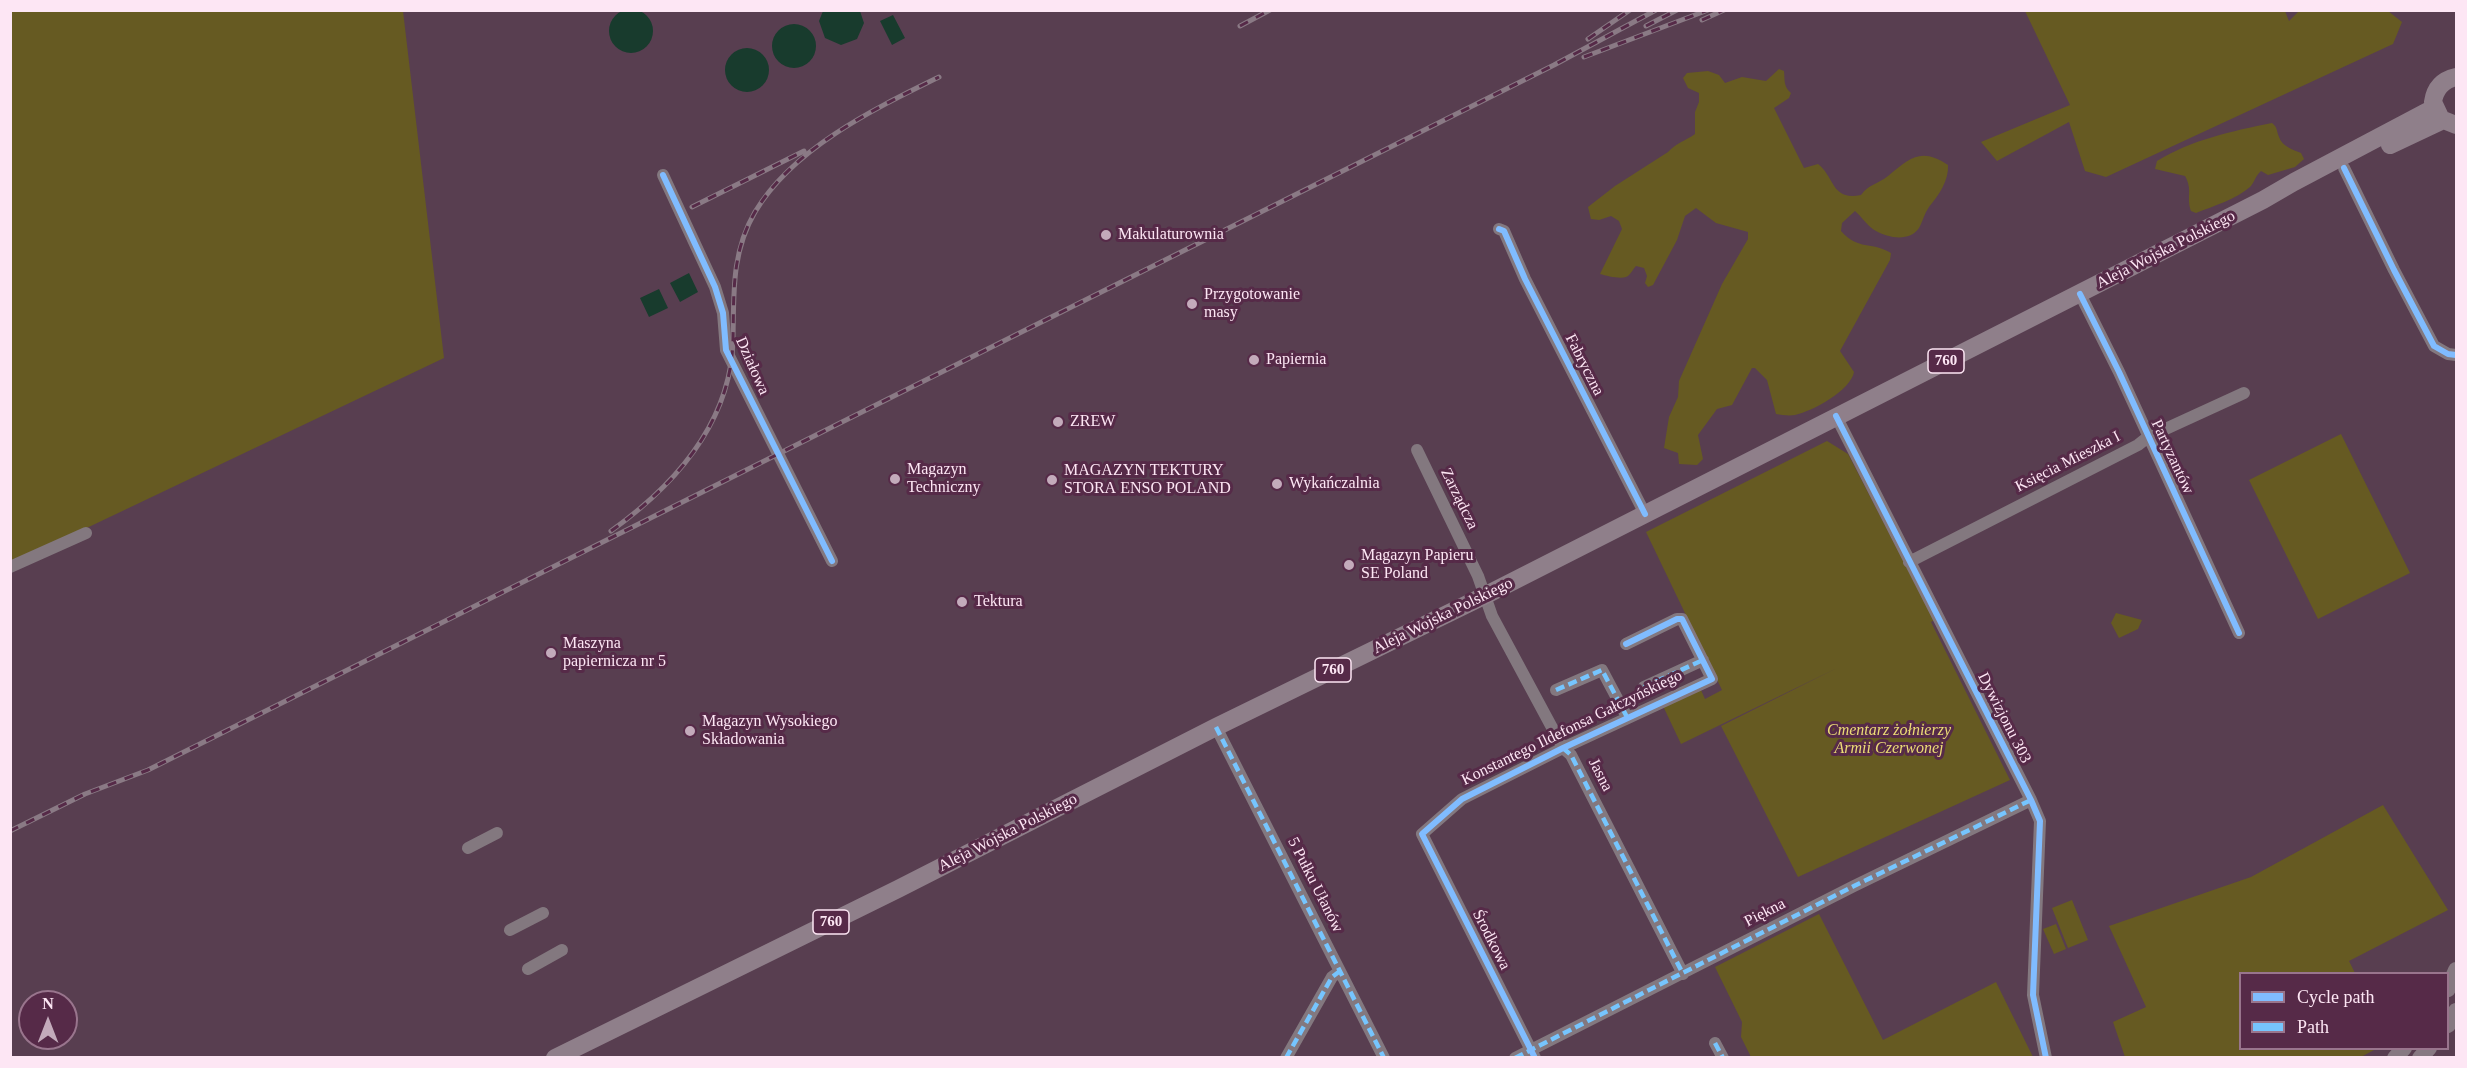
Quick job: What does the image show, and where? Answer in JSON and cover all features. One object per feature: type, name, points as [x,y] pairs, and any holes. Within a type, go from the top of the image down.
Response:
[{"type":"main road","points":[[2449,122],[2434,96],[2439,85],[2450,78],[2457,77]]},
{"type":"main road","name":"Aleja Wojska Polskiego","points":[[2263,200],[2344,168],[2449,122]]},
{"type":"main road","name":"Aleja Wojska Polskiego","points":[[555,1058],[888,894],[1216,727],[1484,596],[2263,200],[2449,122]]},
{"type":"main road","points":[[2449,987],[2457,970]]},
{"type":"street","points":[[2344,168],[2434,346],[2448,354],[2457,355]]},
{"type":"street","name":"Działowa","points":[[663,175],[715,287],[723,313],[726,350],[832,561]]},
{"type":"street","name":"Fabryczna","points":[[1500,229],[1504,231],[1525,279],[1645,514]]},
{"type":"street","name":"Partyzantów","points":[[2080,294],[2115,362],[2239,633]]},
{"type":"street","name":"Księcia Mieszka I","points":[[1909,562],[2128,450],[2148,437],[2244,393]]},
{"type":"street","name":"Dywizjonu 303","points":[[1836,416],[2040,821],[2033,995],[2046,1058]]},
{"type":"street","name":"Zarządcza","points":[[1417,450],[1478,576],[1484,596]]},
{"type":"street","points":[[10,567],[86,533]]},
{"type":"street","name":"Jasna","points":[[1484,596],[1492,616],[1563,748],[1571,754],[1683,974]]},
{"type":"street","points":[[1626,644],[1680,618],[1685,621],[1703,660],[1644,687]]},
{"type":"street","name":"Konstantego Ildefonsa Gałczyńskiego","points":[[1422,834],[1462,799],[1627,717],[1712,679],[1703,660]]},
{"type":"street","points":[[1556,690],[1602,670],[1627,717]]},
{"type":"street","name":"5 Pułku Ułanów","points":[[1216,727],[1384,1058]]},
{"type":"street","name":"Piękna","points":[[1515,1058],[1533,1053],[1865,880],[2031,800]]},
{"type":"street","points":[[468,848],[497,833]]},
{"type":"street","name":"Środkowa","points":[[1422,834],[1533,1053]]},
{"type":"street","points":[[510,930],[543,913]]},
{"type":"street","points":[[528,969],[562,950]]},
{"type":"street","points":[[1286,1058],[1332,977],[1340,971]]},
{"type":"street","points":[[1715,1043],[1723,1058]]},
{"type":"green space","points":[[11,11],[403,11],[444,358],[11,564]]},
{"type":"green space","points":[[2025,11],[2285,11],[2289,21],[2299,11],[2388,11],[2402,22],[2393,44],[2106,177],[2085,171],[2069,122],[1997,161],[1981,142],[2070,105]]},
{"type":"green space","points":[[1779,69],[1784,71],[1786,85],[1791,93],[1789,98],[1774,108],[1804,168],[1818,164],[1844,195],[1861,195],[1916,157],[1930,157],[1948,165],[1947,176],[1919,228],[1910,235],[1893,237],[1881,233],[1870,227],[1855,211],[1842,223],[1841,231],[1847,237],[1859,244],[1877,247],[1891,253],[1890,260],[1840,351],[1854,372],[1846,386],[1830,399],[1803,413],[1776,414],[1767,380],[1755,368],[1752,368],[1732,405],[1717,409],[1698,435],[1703,459],[1697,465],[1679,464],[1678,453],[1664,448],[1669,417],[1678,397],[1679,381],[1722,284],[1748,239],[1748,232],[1716,223],[1696,208],[1685,216],[1677,240],[1653,285],[1648,287],[1645,283],[1647,276],[1644,268],[1636,266],[1629,275],[1623,278],[1600,274],[1622,229],[1619,221],[1611,216],[1599,220],[1591,219],[1588,207],[1615,186],[1695,134],[1695,112],[1699,102],[1699,93],[1688,88],[1683,78],[1687,73],[1708,71],[1719,75],[1725,83],[1742,77],[1766,81]]},
{"type":"green space","points":[[2272,123],[2283,143],[2301,153],[2304,159],[2295,167],[2268,175],[2261,171],[2250,187],[2217,205],[2196,213],[2191,211],[2189,185],[2185,176],[2155,169],[2157,161],[2184,147],[2227,133]]},
{"type":"green space","points":[[2341,434],[2410,573],[2318,619],[2249,480]]},
{"type":"green space","name":"Cmentarz żołnierzy Armii Czerwonej","points":[[1827,441],[1848,454],[1934,620],[1931,622],[2010,780],[1798,877],[1721,726],[1837,668],[1681,744],[1663,706],[1700,688],[1705,699],[1722,690],[1646,532]]},
{"type":"green space","points":[[2116,613],[2142,620],[2138,629],[2119,638],[2111,623]]},
{"type":"green space","points":[[2383,805],[2448,910],[2349,961],[2354,972],[2239,972],[2239,1050],[2374,1050],[2359,1058],[2125,1057],[2113,1022],[2146,1007],[2109,926],[2251,877]]},
{"type":"green space","points":[[2072,900],[2088,940],[2068,948],[2052,908]]},
{"type":"green space","points":[[1819,914],[1883,1040],[1996,982],[2033,1057],[1751,1057],[1741,1037],[1742,1022],[1715,967]]},
{"type":"green space","points":[[2056,924],[2066,949],[2054,954],[2043,929]]},
{"type":"shaded area","points":[[631,9],[646,16],[653,31],[646,46],[631,53],[616,46],[609,31],[616,16]]},
{"type":"shaded area","points":[[823,11],[860,11],[864,23],[857,39],[841,45],[825,38],[819,21]]},
{"type":"shaded area","points":[[893,15],[905,38],[892,45],[880,21]]},
{"type":"shaded area","points":[[794,24],[810,30],[816,46],[810,62],[794,68],[778,62],[772,46],[778,30]]},
{"type":"shaded area","points":[[747,48],[763,54],[769,70],[763,86],[747,92],[731,86],[725,70],[731,54]]},
{"type":"shaded area","points":[[689,273],[698,292],[680,302],[670,283]]},
{"type":"shaded area","points":[[659,289],[668,308],[649,317],[640,298]]},
{"type":"railway","points":[[1240,26],[1270,10]]},
{"type":"railway","points":[[1588,39],[1630,10]]},
{"type":"railway","points":[[10,831],[85,794],[148,770],[1554,65],[1656,10]]},
{"type":"railway","points":[[1646,26],[1677,10]]},
{"type":"railway","points":[[1584,57],[1708,10]]},
{"type":"railway","points":[[1702,20],[1724,10]]},
{"type":"railway","points":[[611,531],[635,513],[677,472],[710,425],[722,398],[730,370],[735,274],[742,243],[755,212],[771,189],[791,168],[837,132],[939,77]]},
{"type":"railway","points":[[692,207],[804,151]]},
{"type":"marked path","points":[[1644,687],[1703,660]]},
{"type":"marked path","points":[[1556,690],[1602,670],[1627,717]]},
{"type":"marked path","points":[[1216,727],[1384,1058]]},
{"type":"marked path","points":[[1563,748],[1571,755],[1683,974]]},
{"type":"marked path","points":[[1515,1058],[1854,886],[2031,800],[2029,796]]},
{"type":"marked path","points":[[1286,1058],[1332,977],[1340,971]]},
{"type":"marked path","points":[[1715,1043],[1723,1058]]},
{"type":"cycle path","points":[[2344,168],[2434,346],[2448,354],[2456,355]]},
{"type":"cycle path","points":[[663,175],[715,287],[723,313],[726,350],[832,561]]},
{"type":"cycle path","points":[[1499,229],[1504,231],[1525,279],[1645,514]]},
{"type":"cycle path","points":[[2080,294],[2119,372],[2239,633]]},
{"type":"cycle path","points":[[1836,416],[2040,821],[2033,995],[2046,1058]]},
{"type":"cycle path","points":[[1535,1058],[1422,834],[1462,799],[1563,748],[1712,679],[1682,619],[1677,619],[1626,644]]},
{"type":"place","name":"Makulaturownia","points":[[1106,235]]},
{"type":"place","name":"Przygotowanie masy","points":[[1192,304]]},
{"type":"place","name":"Papiernia","points":[[1254,360]]},
{"type":"place","name":"ZREW","points":[[1058,422]]},
{"type":"place","name":"Magazyn Techniczny","points":[[895,479]]},
{"type":"place","name":"MAGAZYN TEKTURY STORA ENSO POLAND","points":[[1052,480]]},
{"type":"place","name":"Wykańczalnia","points":[[1277,484]]},
{"type":"place","name":"Magazyn Papieru SE Poland","points":[[1349,565]]},
{"type":"place","name":"Tektura","points":[[962,602]]},
{"type":"place","name":"Maszyna papiernicza nr 5","points":[[551,653]]},
{"type":"place","name":"Magazyn Wysokiego Składowania","points":[[690,731]]}]
